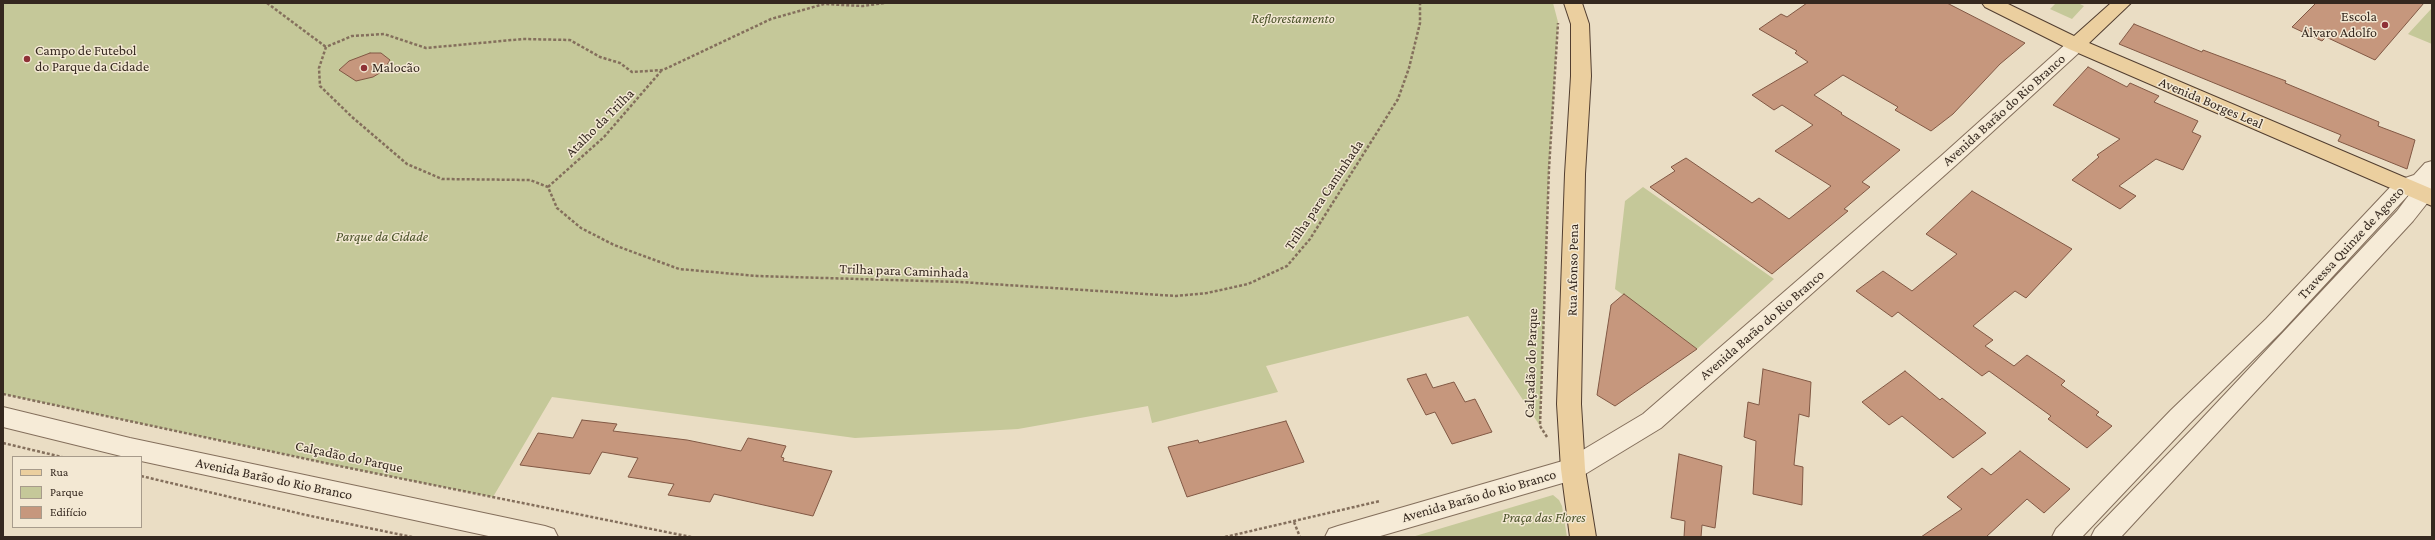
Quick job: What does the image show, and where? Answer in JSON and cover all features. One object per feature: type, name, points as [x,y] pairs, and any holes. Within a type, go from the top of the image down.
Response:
[{"type":"main road","name":"Rua Afonso Pena","points":[[1573,3],[1580,24],[1581,76],[1575,174],[1569,404],[1573,470],[1583,537]]},
{"type":"main road","name":"Avenida Borges Leal","points":[[1991,3],[2076,45],[2422,185]]},
{"type":"main road","name":"Avenida Barão do Rio Branco","points":[[2076,45],[2122,3]]},
{"type":"street","name":"Avenida Barão do Rio Branco","points":[[1338,537],[1573,470],[1652,421],[1948,161],[2076,45]]},
{"type":"street","name":"Travessa Quinze de Agosto","points":[[2065,537],[2180,417],[2284,331],[2405,216],[2422,185]]},
{"type":"street","name":"Travessa Quinze de Agosto","points":[[2104,537],[2204,433],[2284,331]]},
{"type":"street","points":[[2180,417],[2204,433]]},
{"type":"street","name":"Avenida Barão do Rio Branco","points":[[3,418],[130,448],[545,537]]},
{"type":"path","points":[[267,3],[326,47]]},
{"type":"path","points":[[548,187],[530,180],[442,179],[407,164],[352,117],[320,86],[319,68],[326,47],[352,36],[384,34],[426,48],[523,39],[570,40],[600,56],[620,63],[632,72],[663,70],[771,19],[824,4],[863,6],[884,3]]},
{"type":"path","name":"Trilha para Caminhada","points":[[548,187],[557,208],[581,228],[614,245],[679,269],[757,276],[960,282],[1148,295],[1176,296],[1207,293],[1248,284],[1287,266],[1310,239],[1398,99],[1410,68],[1416,38],[1420,3]]},
{"type":"path","name":"Calçadão do Parque","points":[[1551,443],[1540,426],[1549,169],[1558,22],[1556,16]]},
{"type":"path","name":"Atalho da Trilha","points":[[548,187],[604,136],[663,70]]},
{"type":"path","name":"Calçadão do Parque","points":[[3,394],[344,467],[691,537]]},
{"type":"path","points":[[3,443],[58,456]]},
{"type":"path","points":[[142,476],[306,515],[412,537]]},
{"type":"path","points":[[1225,537],[1294,522],[1386,499]]},
{"type":"path","points":[[1294,522],[1300,537]]},
{"type":"green space","name":"Parque da Cidade","points":[[3,3],[1553,3],[1558,22],[1549,169],[1540,426],[1468,316],[1266,366],[1278,392],[1152,423],[1148,406],[1018,429],[855,438],[552,397],[493,497],[344,467],[3,394]]},
{"type":"green space","points":[[2056,3],[2078,3],[2084,6],[2072,19],[2050,9]]},
{"type":"green space","points":[[2432,8],[2432,44],[2408,34]]},
{"type":"green space","points":[[1643,187],[1774,279],[1697,349],[1615,289],[1625,201]]},
{"type":"green space","name":"Praça das Flores","points":[[1553,495],[1559,500],[1562,506],[1567,537],[1412,537]]},
{"type":"building","points":[[1807,3],[1947,3],[2025,43],[2000,64],[1953,114],[1931,131],[1895,110],[1898,107],[1843,75],[1814,95],[1842,113],[1841,114],[1900,150],[1862,182],[1870,187],[1844,209],[1848,211],[1772,274],[1650,187],[1675,171],[1671,167],[1686,158],[1752,203],[1759,198],[1789,219],[1831,186],[1775,151],[1813,125],[1782,105],[1774,110],[1752,95],[1808,62],[1795,53],[1797,51],[1759,29],[1781,14],[1787,17]]},
{"type":"building","points":[[2316,3],[2424,3],[2375,60],[2326,37],[2322,41],[2292,27]]},
{"type":"building","points":[[2134,24],[2202,52],[2203,50],[2286,81],[2285,83],[2379,122],[2378,126],[2415,140],[2407,169],[2338,141],[2341,135],[2119,44]]},
{"type":"building","name":"Malocão","points":[[370,53],[381,53],[390,60],[383,71],[373,77],[356,81],[339,70],[349,61]]},
{"type":"building","points":[[2088,67],[2127,87],[2130,83],[2159,96],[2154,102],[2198,121],[2192,132],[2201,136],[2183,170],[2156,159],[2119,186],[2136,196],[2120,209],[2072,180],[2099,157],[2097,155],[2120,139],[2053,105]]},
{"type":"building","points":[[1972,191],[2072,249],[2026,298],[2015,291],[1973,326],[1993,340],[1985,346],[2014,366],[2027,355],[2065,381],[2061,385],[2099,412],[2096,415],[2112,426],[2087,448],[2048,419],[2051,416],[1989,371],[1982,376],[1898,312],[1892,317],[1856,291],[1883,271],[1912,291],[1957,254],[1926,234]]},
{"type":"building","points":[[1624,294],[1697,349],[1615,406],[1597,395],[1611,305]]},
{"type":"building","points":[[1763,369],[1811,382],[1809,417],[1799,414],[1794,465],[1803,467],[1802,505],[1753,494],[1756,441],[1744,437],[1748,402],[1759,405]]},
{"type":"building","points":[[1905,371],[1940,400],[1942,398],[1986,433],[1953,458],[1902,416],[1889,425],[1862,402]]},
{"type":"building","points":[[1426,374],[1433,388],[1454,382],[1465,402],[1475,399],[1492,432],[1452,444],[1435,412],[1426,415],[1407,379]]},
{"type":"building","points":[[582,420],[617,424],[613,431],[687,440],[741,451],[748,438],[786,446],[781,457],[784,458],[783,461],[832,471],[813,516],[714,494],[710,502],[668,495],[674,484],[628,477],[638,458],[602,452],[590,474],[520,465],[538,433],[573,438]]},
{"type":"building","points":[[1286,421],[1304,462],[1187,497],[1168,447],[1198,440],[1199,443]]},
{"type":"building","points":[[2020,451],[2070,489],[2044,513],[2027,499],[1986,537],[1921,537],[1962,509],[1947,497],[1982,468],[1991,475]]},
{"type":"building","points":[[1679,454],[1722,466],[1715,528],[1702,525],[1701,537],[1684,537],[1685,521],[1671,518]]},
{"type":"place","name":"Escola Álvaro Adolfo","points":[[2385,25]]},
{"type":"place","name":"Campo de Futebol do Parque da Cidade","points":[[27,59]]},
{"type":"place","name":"Malocão","points":[[364,68]]},
{"type":"park label","name":"Reflorestamento","points":[[1293,19]]}]
